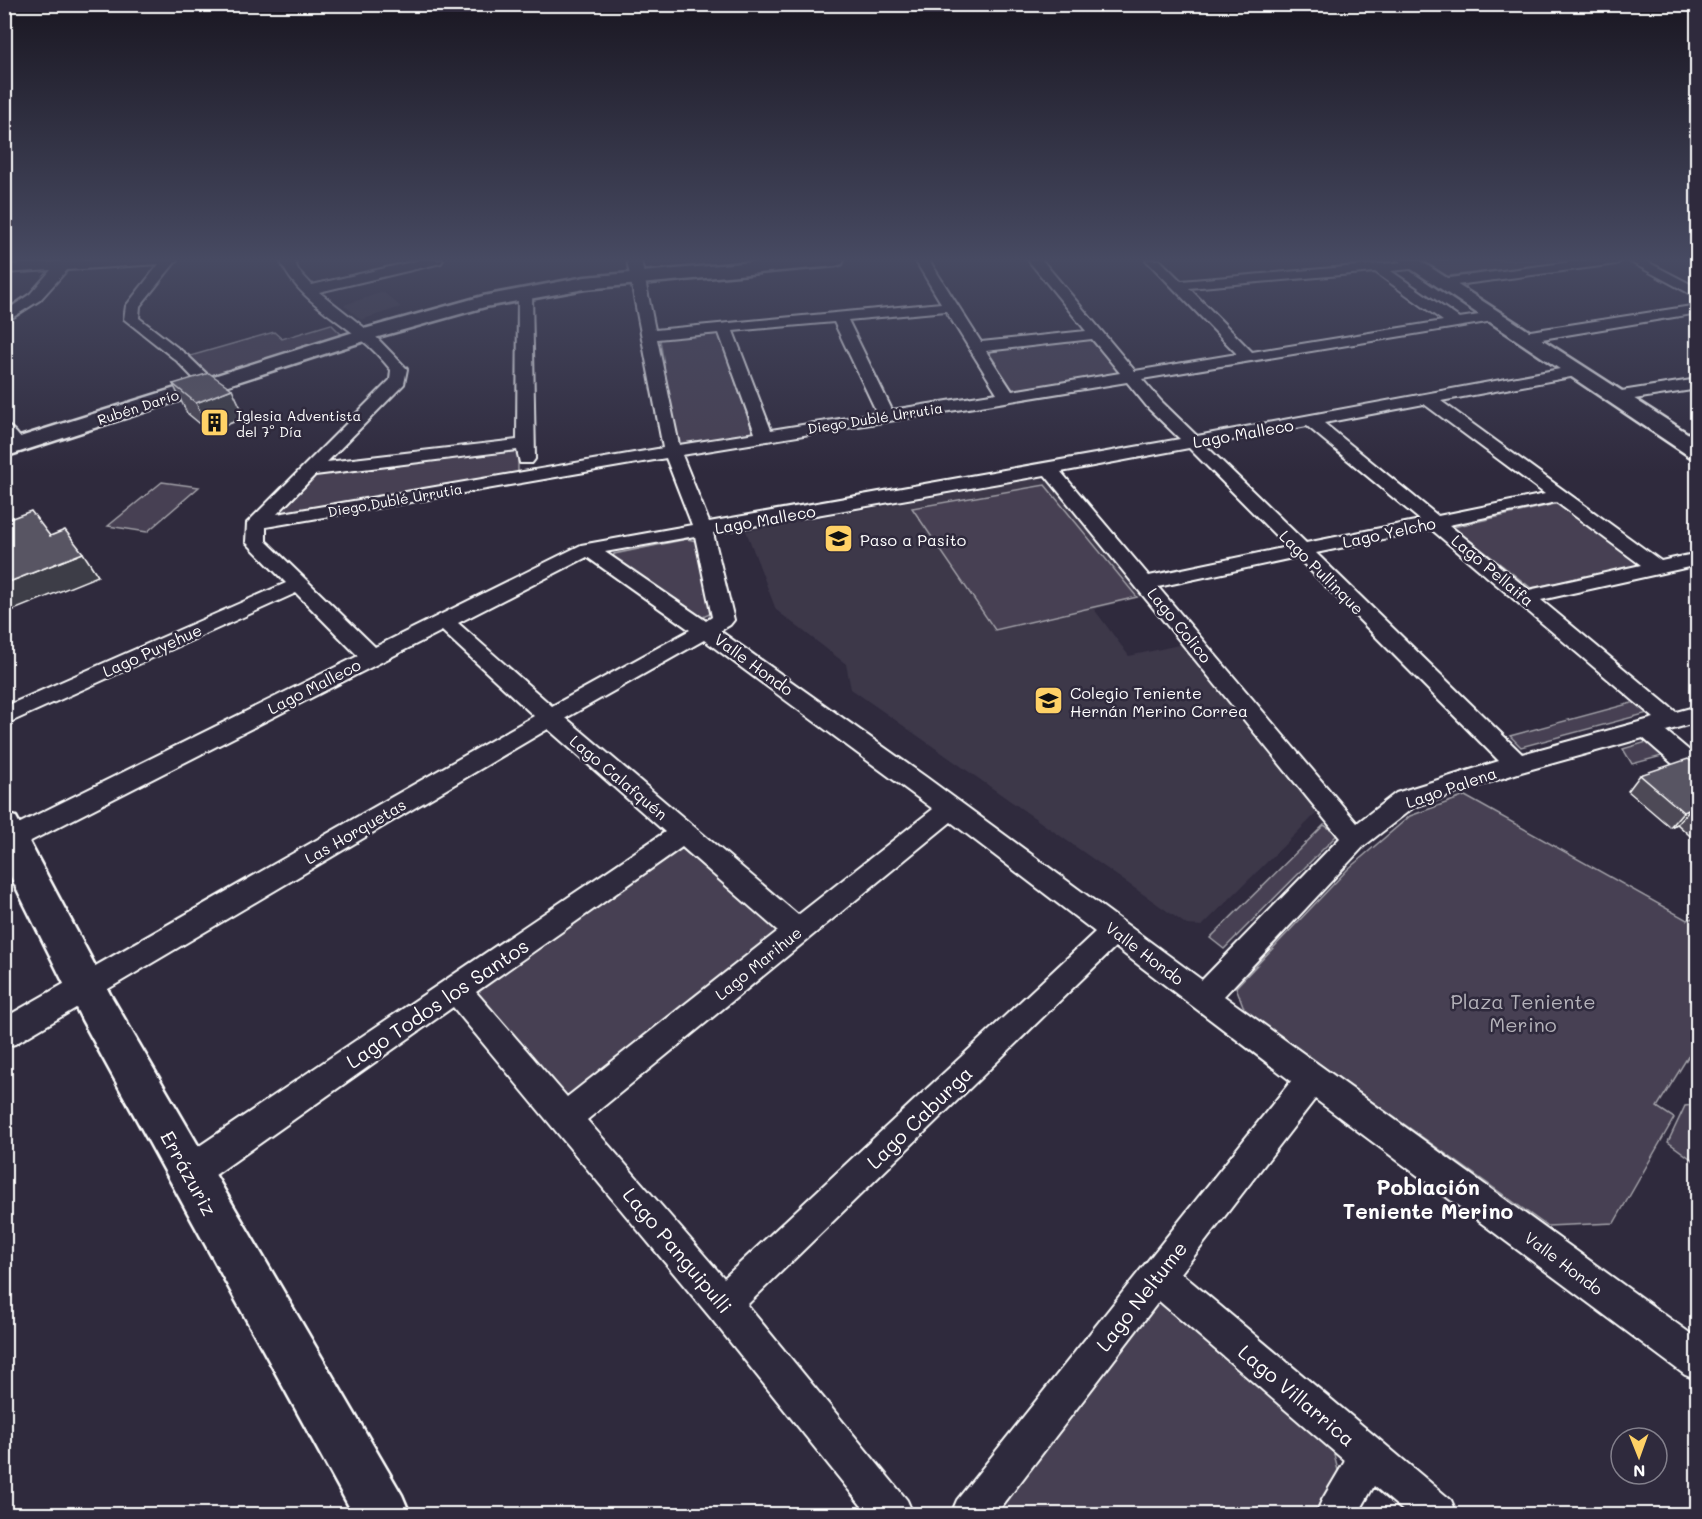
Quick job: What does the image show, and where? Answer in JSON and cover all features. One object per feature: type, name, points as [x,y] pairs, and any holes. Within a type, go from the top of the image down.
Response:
[{"type":"street","points":[[147,331],[182,358],[208,384]]},
{"type":"street","points":[[360,331],[399,369],[398,381],[256,523],[256,542],[371,656]]},
{"type":"street","name":"Rubén Darío","points":[[9,442],[208,384],[374,331]]},
{"type":"street","points":[[525,331],[526,477]]},
{"type":"street","points":[[647,331],[672,452],[703,530],[723,620],[705,629]]},
{"type":"street","points":[[648,335],[687,331]]},
{"type":"street","points":[[725,331],[765,436]]},
{"type":"street","points":[[846,331],[887,416]]},
{"type":"street","points":[[967,331],[1007,396]]},
{"type":"street","name":"Lago Pullinque","points":[[1094,331],[1131,376],[1191,442],[1517,764]]},
{"type":"street","points":[[1223,331],[1248,357]]},
{"type":"street","name":"Diego Dublé Urrutia","points":[[256,523],[765,436],[1408,331]]},
{"type":"street","points":[[1515,331],[1698,451]]},
{"type":"street","points":[[1524,337],[1562,331]]},
{"type":"street","points":[[977,347],[1097,334]]},
{"type":"street","name":"Lago Malleco","points":[[8,833],[588,549],[1049,469],[1576,371]]},
{"type":"street","points":[[1616,397],[1698,384]]},
{"type":"street","points":[[1427,399],[1658,568]]},
{"type":"street","name":"Lago Pellaifa","points":[[1311,420],[1672,721]]},
{"type":"street","points":[[309,470],[525,444]]},
{"type":"street","name":"Lago Colico","points":[[1049,469],[1146,583],[1355,839]]},
{"type":"street","name":"Lago Yelcho","points":[[1146,583],[1561,496]]},
{"type":"street","name":"Valle Hondo","points":[[588,549],[705,629],[864,743],[1204,998],[1698,1362]]},
{"type":"street","points":[[1525,597],[1698,559]]},
{"type":"street","name":"Lago Puyehue","points":[[4,717],[300,584]]},
{"type":"street","name":"Lago Calafquén","points":[[443,621],[797,931]]},
{"type":"street","name":"Las Horquetas","points":[[4,1034],[705,629]]},
{"type":"street","name":"Lago Palena","points":[[1204,998],[1355,839],[1405,800],[1517,764],[1698,714]]},
{"type":"street","points":[[1647,728],[1698,772]]},
{"type":"street","name":"Lago Marihue","points":[[566,1117],[950,809]]},
{"type":"street","name":"Lago Todos los Santos","points":[[189,1173],[457,991],[684,832]]},
{"type":"street","name":"Errázuriz","points":[[8,833],[86,988],[383,1515]]},
{"type":"street","name":"Lago Caburga","points":[[723,1304],[1115,930]]},
{"type":"street","name":"Lago Panguipulli","points":[[457,991],[723,1304],[893,1515]]},
{"type":"street","name":"Lago Neltume","points":[[971,1515],[1312,1078]]},
{"type":"street","name":"Lago Villarrica","points":[[1157,1276],[1437,1515]]},
{"type":"street","points":[[1336,1515],[1370,1457]]},
{"type":"shaded area","name":"Colegio Teniente Hernán Merino Correa","points":[[1038,478],[1047,481],[1143,597],[1094,609],[1129,656],[1183,644],[1318,812],[1202,926],[1187,925],[851,689],[846,664],[776,610],[746,531]]},
{"type":"green space","points":[[309,331],[338,331],[344,337],[214,379],[190,356],[274,332],[282,339]]},
{"type":"green space","points":[[719,334],[754,435],[680,446],[671,409],[660,339]]},
{"type":"green space","points":[[1089,338],[1120,373],[1013,390],[987,350]]},
{"type":"green space","points":[[518,446],[518,476],[271,517],[318,471]]},
{"type":"green space","points":[[162,482],[199,487],[147,532],[108,526]]},
{"type":"green space","points":[[1045,485],[1137,597],[995,630],[912,508]]},
{"type":"green space","points":[[1564,502],[1649,564],[1531,588],[1453,527]]},
{"type":"green space","points":[[687,539],[696,541],[714,612],[701,618],[613,558],[614,554]]},
{"type":"green space","points":[[1635,702],[1648,713],[1521,747],[1510,736]]},
{"type":"green space","points":[[1650,741],[1666,755],[1632,764],[1623,749]]},
{"type":"green space","name":"Plaza Teniente Merino","points":[[1465,796],[1687,920],[1697,917],[1697,1042],[1657,1107],[1674,1118],[1614,1223],[1547,1226],[1245,1011],[1236,987],[1348,869],[1410,816]]},
{"type":"green space","points":[[1324,825],[1338,834],[1224,949],[1210,938]]},
{"type":"green space","points":[[681,848],[780,931],[568,1100],[473,995]]},
{"type":"green space","points":[[1685,1106],[1697,1107],[1697,1163],[1668,1142]]},
{"type":"green space","points":[[1158,1293],[1333,1451],[1341,1482],[1321,1514],[989,1514]]},
{"type":"building","points":[[209,373],[232,389],[196,403],[173,384]]},
{"type":"building","points":[[31,511],[50,536],[65,530],[83,553],[4,584],[4,521]]},
{"type":"building","points":[[1688,759],[1698,766],[1698,815],[1691,809],[1683,812],[1640,775]]},
{"type":"place","name":"Iglesia Adventista del 7° Día","points":[[215,423]]},
{"type":"place","name":"Paso a Pasito","points":[[839,539]]},
{"type":"place","name":"Colegio Teniente Hernán Merino Correa","points":[[1049,701]]},
{"type":"district","name":"Población Teniente Merino","points":[[1428,1198]]}]
